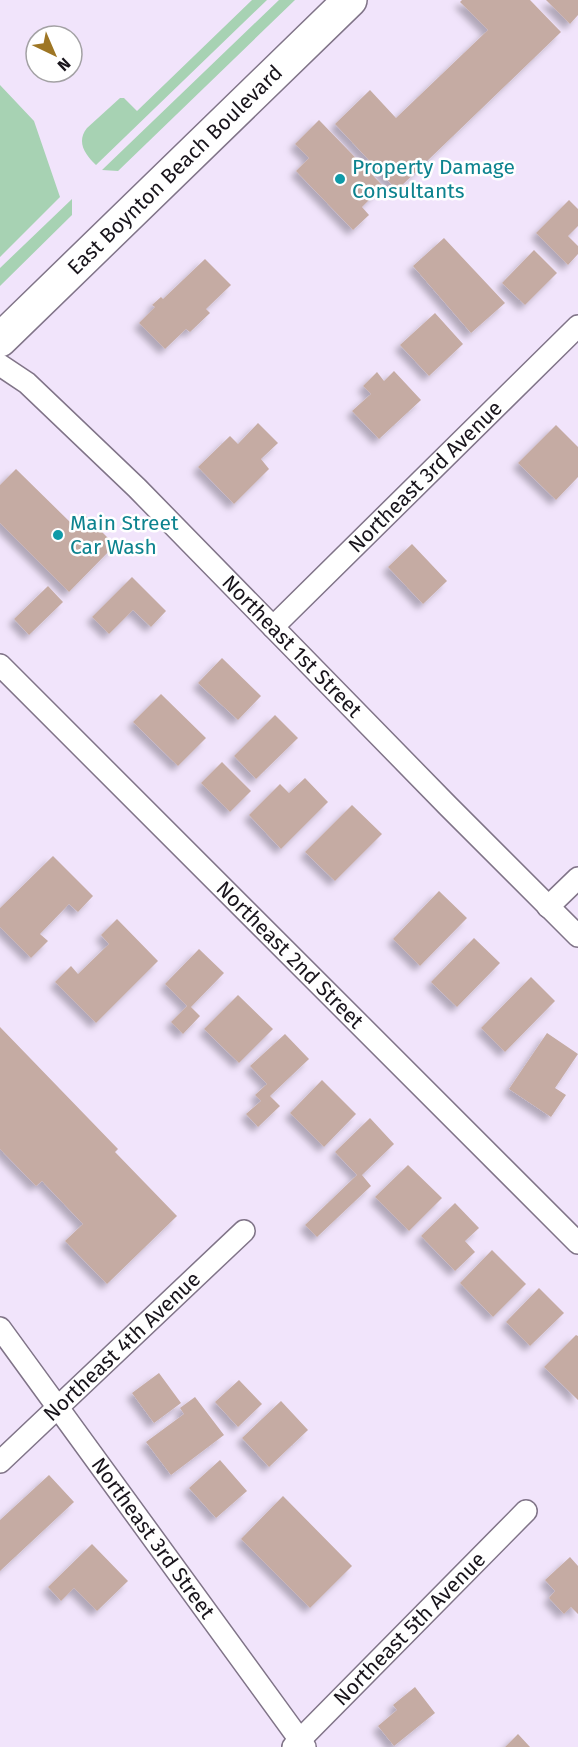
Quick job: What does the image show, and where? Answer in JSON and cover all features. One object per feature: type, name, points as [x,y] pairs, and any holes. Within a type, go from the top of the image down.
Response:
[{"type":"main road","name":"East Boynton Beach Boulevard","points":[[0,340],[350,0]]},
{"type":"street","name":"Northeast 3rd Avenue","points":[[273,627],[578,326]]},
{"type":"street","name":"Northeast 1st Street","points":[[0,365],[27,382],[102,455],[578,936]]},
{"type":"street","name":"Northeast 2nd Street","points":[[0,665],[578,1243]]},
{"type":"street","points":[[548,907],[578,878]]},
{"type":"street","name":"Northeast 4th Avenue","points":[[0,1462],[244,1231]]},
{"type":"street","name":"Northeast 3rd Street","points":[[0,1328],[299,1745]]},
{"type":"street","name":"Northeast 5th Avenue","points":[[299,1745],[526,1511]]},
{"type":"green space","points":[[252,0],[267,0],[96,165],[83,148],[82,138],[87,128],[120,98],[124,98],[137,111]]},
{"type":"green space","points":[[279,0],[295,0],[118,171],[102,170]]},
{"type":"green space","points":[[0,85],[34,121],[60,197],[0,257]]},
{"type":"green space","points":[[72,199],[72,215],[0,286],[0,268]]},
{"type":"building","points":[[462,0],[530,0],[561,32],[397,190],[335,124],[370,90],[396,118],[488,30],[460,2]]},
{"type":"building","points":[[546,0],[578,0],[578,15],[570,24]]},
{"type":"building","name":"Property Damage Consultants","points":[[319,120],[383,186],[362,207],[369,215],[353,230],[296,171],[309,158],[295,144]]},
{"type":"building","points":[[569,200],[578,209],[578,226],[568,236],[578,246],[578,254],[568,265],[536,233]]},
{"type":"building","points":[[444,238],[505,303],[471,333],[413,266]]},
{"type":"building","points":[[534,250],[557,273],[525,305],[502,283]]},
{"type":"building","points":[[205,259],[231,285],[206,309],[210,313],[190,332],[186,329],[165,349],[139,323],[155,307],[152,305],[161,297],[163,299]]},
{"type":"building","points":[[435,313],[463,344],[429,376],[400,345]]},
{"type":"building","points":[[394,371],[421,400],[379,439],[352,411],[371,394],[363,386],[377,372],[384,381]]},
{"type":"building","points":[[258,423],[278,443],[261,459],[269,469],[234,504],[198,467],[230,436],[238,444]]},
{"type":"building","points":[[556,425],[578,447],[578,477],[556,500],[518,463]]},
{"type":"building","name":"Main Street Car Wash","points":[[16,469],[72,524],[83,513],[115,545],[69,592],[0,523],[0,485]]},
{"type":"building","points":[[412,544],[447,581],[423,604],[388,567]]},
{"type":"building","points":[[132,577],[166,611],[151,627],[133,610],[109,634],[92,617]]},
{"type":"building","points":[[48,586],[63,602],[29,635],[14,619]]},
{"type":"building","points":[[222,658],[261,696],[238,720],[198,683]]},
{"type":"building","points":[[161,694],[206,738],[178,766],[133,722]]},
{"type":"building","points":[[275,715],[298,738],[256,779],[234,756]]},
{"type":"building","points":[[222,762],[251,791],[230,812],[201,783]]},
{"type":"building","points":[[305,778],[328,802],[281,849],[249,815],[280,784],[289,793]]},
{"type":"building","points":[[352,805],[382,834],[335,881],[305,852]]},
{"type":"building","points":[[53,856],[93,896],[78,912],[69,904],[40,934],[48,941],[31,958],[0,927],[0,908]]},
{"type":"building","points":[[439,891],[467,918],[420,966],[393,939]]},
{"type":"building","points":[[117,919],[158,961],[96,1023],[55,982],[71,966],[78,974],[109,944],[101,935]]},
{"type":"building","points":[[474,938],[500,963],[457,1007],[431,982]]},
{"type":"building","points":[[199,949],[224,973],[191,1007],[200,1016],[183,1034],[171,1022],[187,1006],[165,984]]},
{"type":"building","points":[[531,977],[555,1001],[505,1052],[481,1028]]},
{"type":"building","points":[[238,995],[273,1029],[239,1063],[204,1029]]},
{"type":"building","points":[[0,1027],[118,1149],[115,1152],[177,1216],[107,1284],[65,1241],[83,1224],[42,1181],[36,1186],[0,1149]]},
{"type":"building","points":[[547,1033],[578,1054],[555,1088],[566,1095],[551,1117],[509,1089]]},
{"type":"building","points":[[285,1034],[309,1059],[270,1096],[280,1106],[258,1127],[246,1114],[261,1101],[255,1095],[267,1084],[250,1066]]},
{"type":"building","points":[[322,1080],[356,1114],[324,1147],[290,1113]]},
{"type":"building","points":[[370,1118],[394,1144],[362,1175],[371,1186],[317,1237],[305,1225],[357,1175],[335,1152]]},
{"type":"building","points":[[408,1165],[442,1198],[409,1231],[375,1197]]},
{"type":"building","points":[[455,1203],[479,1228],[465,1241],[475,1252],[455,1271],[421,1236]]},
{"type":"building","points":[[492,1250],[526,1284],[493,1317],[460,1283]]},
{"type":"building","points":[[539,1288],[564,1313],[530,1346],[506,1322]]},
{"type":"building","points":[[576,1335],[578,1336],[578,1400],[544,1367]]},
{"type":"building","points":[[159,1373],[181,1403],[154,1423],[132,1393]]},
{"type":"building","points":[[239,1380],[262,1404],[238,1427],[215,1402]]},
{"type":"building","points":[[195,1397],[224,1435],[171,1475],[146,1442],[184,1414],[180,1408]]},
{"type":"building","points":[[281,1401],[308,1430],[269,1467],[242,1438]]},
{"type":"building","points":[[220,1460],[247,1491],[216,1518],[189,1488]]},
{"type":"building","points":[[49,1475],[74,1502],[0,1571],[0,1520]]},
{"type":"building","points":[[283,1496],[352,1566],[310,1608],[241,1539]]},
{"type":"building","points":[[92,1544],[128,1581],[97,1611],[74,1588],[61,1601],[48,1587]]},
{"type":"building","points":[[570,1557],[578,1566],[578,1614],[571,1607],[564,1614],[549,1598],[555,1591],[545,1580]]},
{"type":"building","points":[[415,1687],[435,1713],[394,1746],[378,1726],[397,1710],[393,1705]]},
{"type":"building","points":[[518,1734],[530,1747],[505,1747]]},
{"type":"place","name":"Property Damage Consultants","points":[[340,179]]},
{"type":"place","name":"Main Street Car Wash","points":[[58,535]]}]
